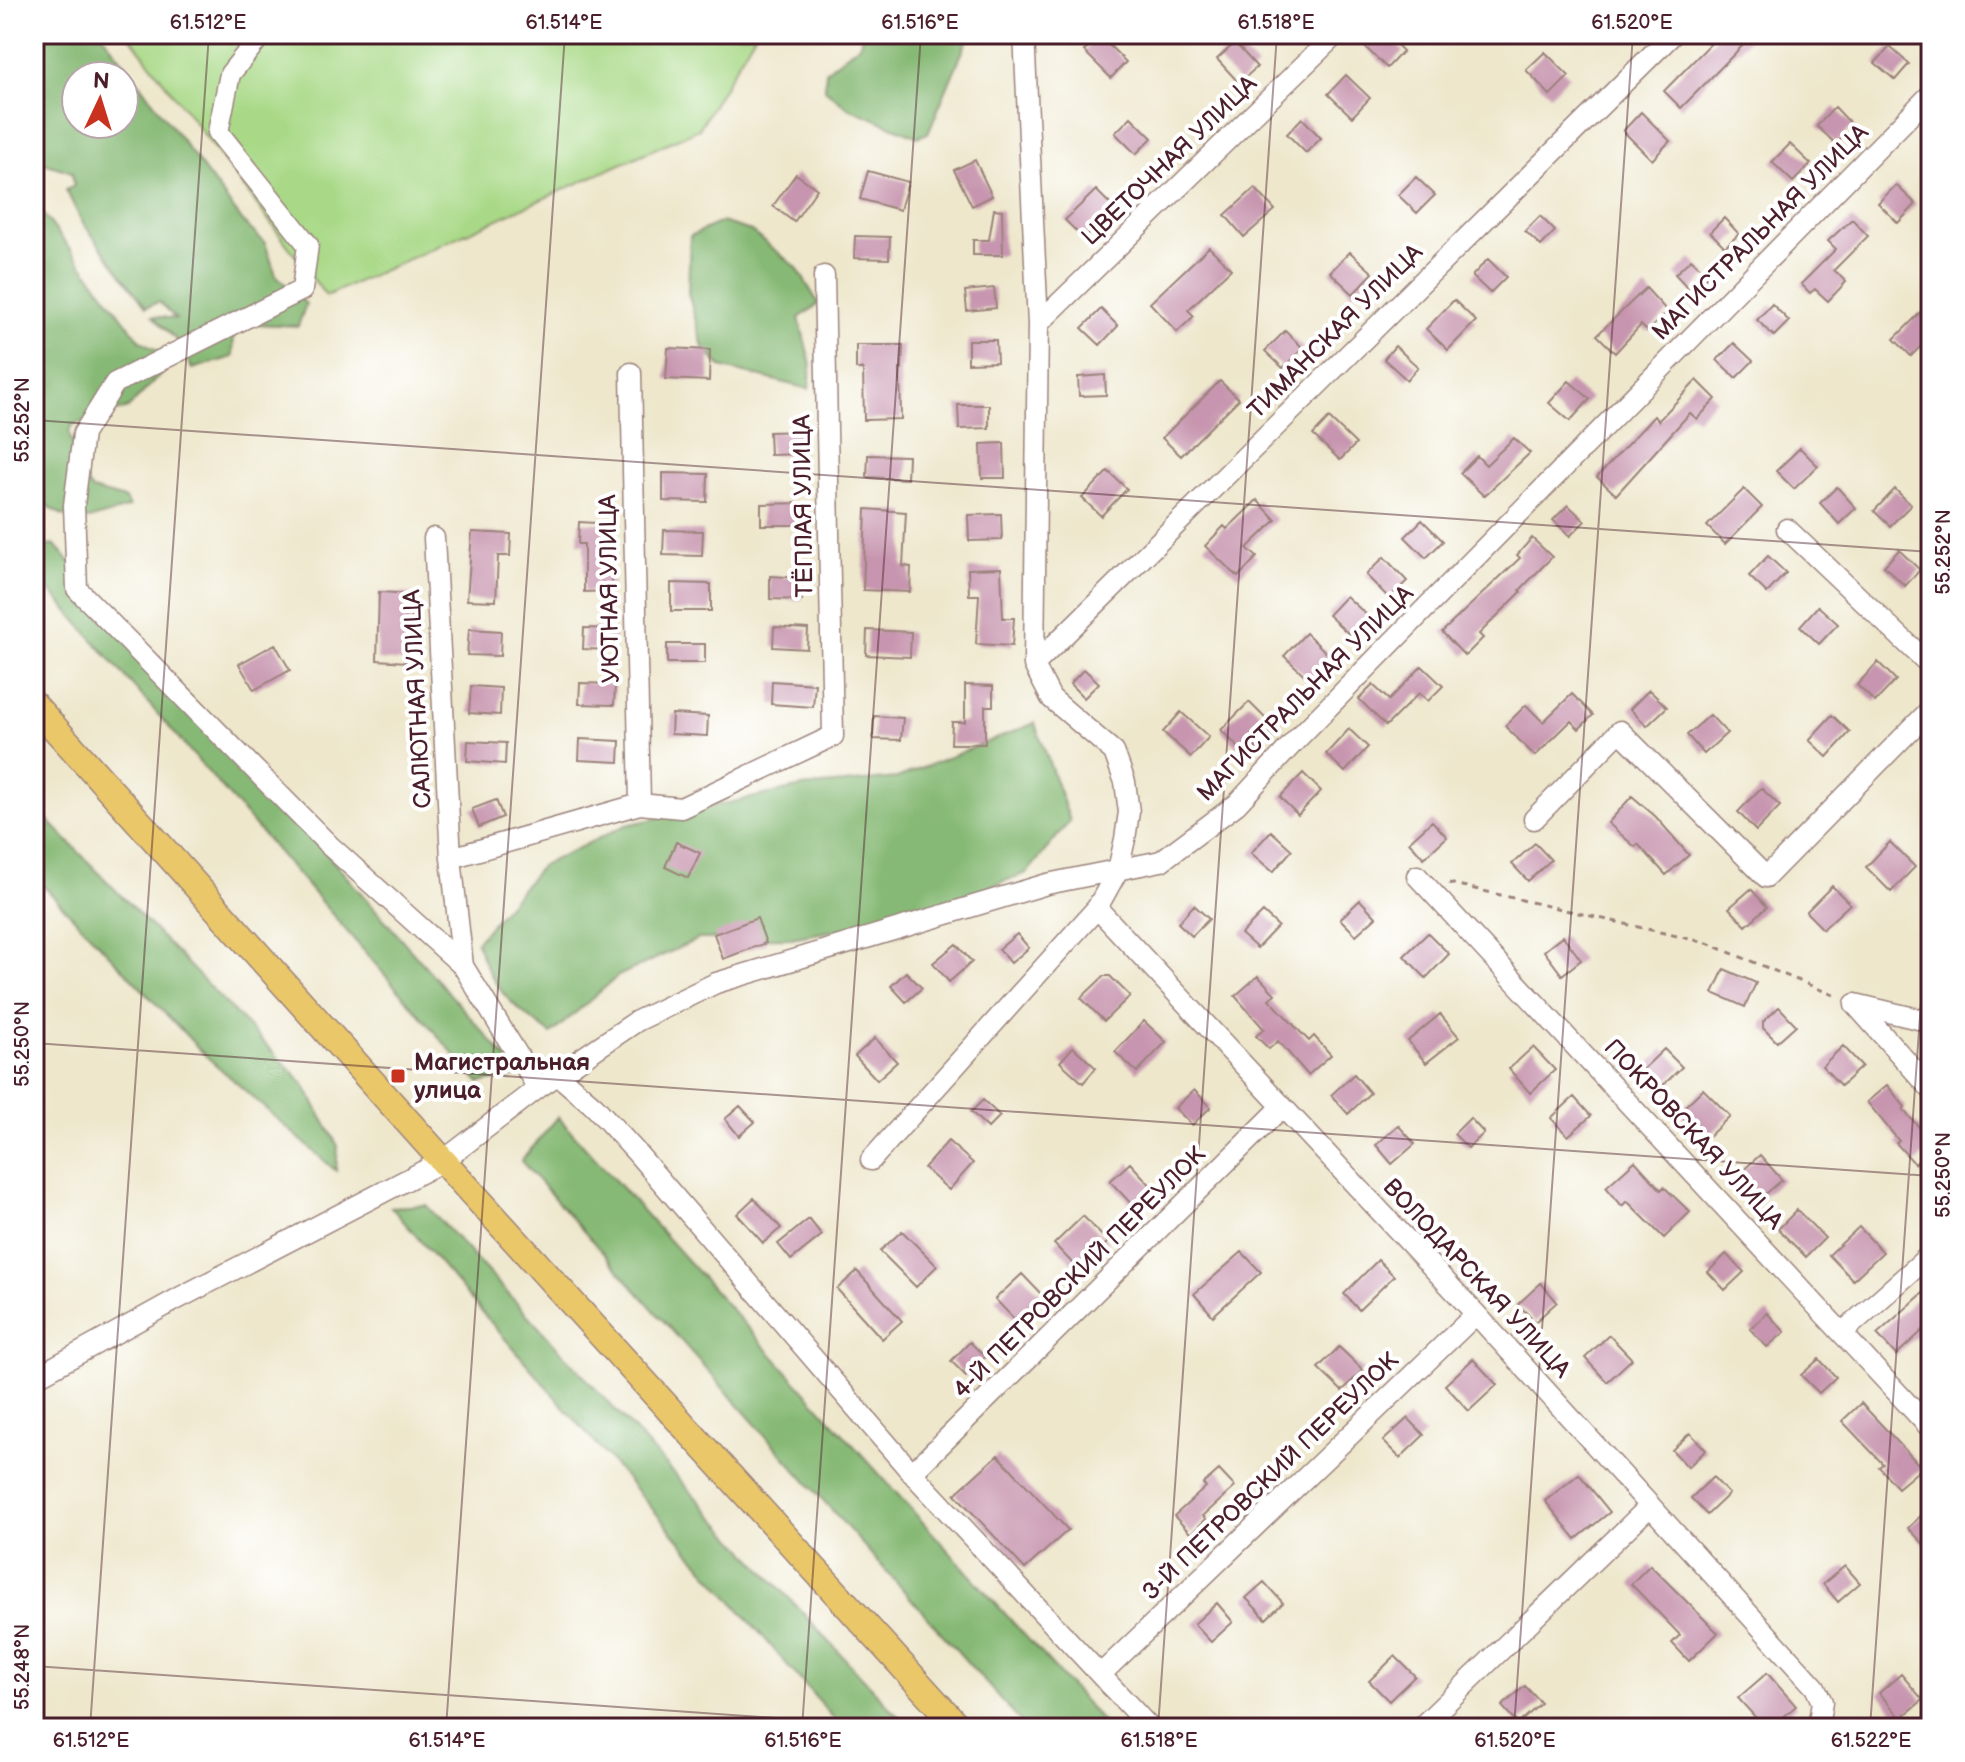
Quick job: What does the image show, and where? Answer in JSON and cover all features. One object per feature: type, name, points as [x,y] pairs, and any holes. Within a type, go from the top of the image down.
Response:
[{"type":"main road","points":[[34,705],[443,1161],[959,1728]]},
{"type":"street","points":[[262,34],[230,74],[218,132],[308,245],[302,290],[115,383],[83,434],[74,505],[77,589],[330,846],[463,966],[538,1088]]},
{"type":"street","points":[[871,1160],[1097,908],[1118,870],[1129,812],[1125,782],[1114,752],[1051,698],[1034,665],[1038,324],[1024,34]]},
{"type":"street","name":"ЦВЕТОЧНАЯ УЛИЦА","points":[[1038,324],[1336,34]]},
{"type":"street","name":"ТИМАНСКАЯ УЛИЦА","points":[[1034,665],[1673,34]]},
{"type":"street","name":"МАГИСТРАЛЬНАЯ УЛИЦА","points":[[34,1378],[179,1298],[443,1161],[538,1088],[637,1021],[716,983],[1047,884],[1161,861],[1237,804],[1295,741],[1931,94]]},
{"type":"street","name":"ТЁПЛАЯ УЛИЦА","points":[[640,804],[681,808],[833,736],[824,276]]},
{"type":"street","name":"УЮТНАЯ УЛИЦА","points":[[631,373],[640,804]]},
{"type":"street","points":[[1787,529],[1931,666]]},
{"type":"street","name":"САЛЮТНАЯ УЛИЦА","points":[[434,538],[451,858],[463,966]]},
{"type":"street","points":[[1534,819],[1620,731],[1766,877],[1931,709]]},
{"type":"street","points":[[451,858],[640,804]]},
{"type":"street","name":"ПОКРОВСКАЯ УЛИЦА","points":[[1417,876],[1931,1429]]},
{"type":"street","name":"ВОЛОДАРСКАЯ УЛИЦА","points":[[1097,908],[1476,1314],[1815,1687],[1822,1702],[1818,1728]]},
{"type":"street","points":[[1855,1004],[1931,1022]]},
{"type":"street","points":[[1855,1004],[1931,1089]]},
{"type":"street","points":[[559,1076],[594,1106],[636,1152],[912,1473],[1150,1728]]},
{"type":"street","name":"4-Й ПЕТРОВСКИЙ ПЕРЕУЛОК","points":[[912,1473],[1282,1107]]},
{"type":"street","points":[[1843,1332],[1931,1254]]},
{"type":"street","name":"3-Й ПЕТРОВСКИЙ ПЕРЕУЛОК","points":[[1101,1674],[1476,1314]]},
{"type":"street","points":[[1420,1728],[1650,1506]]},
{"type":"path","points":[[1417,876],[1707,943],[1855,1004]]},
{"type":"green space","points":[[34,34],[102,34],[122,60],[60,60],[60,140],[140,140],[140,85],[244,223],[265,243],[276,275],[306,304],[298,326],[234,323],[233,357],[192,369],[182,346],[153,316],[176,319],[159,302],[146,307],[81,220],[66,190],[74,186],[72,172],[41,162],[34,155]]},
{"type":"green space","points":[[128,34],[755,34],[699,129],[326,296]]},
{"type":"green space","points":[[862,34],[970,34],[928,133],[918,137],[848,108],[825,89],[826,71],[860,44]]},
{"type":"green space","points":[[34,202],[140,340],[163,354],[163,372],[128,408],[72,425],[69,433],[86,482],[92,490],[125,499],[129,507],[89,519],[58,513],[34,494]]},
{"type":"green space","points":[[721,222],[751,231],[797,268],[819,304],[799,318],[811,365],[809,389],[721,367],[703,347],[688,293],[690,236]]},
{"type":"green space","points":[[54,544],[521,1075],[479,1083],[34,572],[34,550]]},
{"type":"green space","points":[[1035,723],[1070,821],[1027,873],[900,919],[791,938],[698,939],[618,976],[551,1034],[505,995],[490,973],[476,942],[541,866],[626,825],[802,787],[897,778]]},
{"type":"green space","points":[[34,806],[303,1083],[338,1146],[336,1171],[206,1056],[34,876]]},
{"type":"green space","points":[[558,1117],[1108,1728],[1026,1728],[521,1161]]},
{"type":"green space","points":[[426,1205],[909,1728],[842,1728],[391,1207]]},
{"type":"building","points":[[1376,34],[1386,34],[1403,51],[1387,68],[1364,46]]},
{"type":"building","points":[[1720,34],[1754,34],[1681,108],[1664,91]]},
{"type":"building","points":[[1100,36],[1126,62],[1111,78],[1084,51]]},
{"type":"building","points":[[1235,43],[1257,67],[1239,83],[1217,59]]},
{"type":"building","points":[[1890,47],[1909,64],[1895,80],[1875,63]]},
{"type":"building","points":[[1545,52],[1569,76],[1550,95],[1526,70]]},
{"type":"building","points":[[1346,75],[1370,98],[1352,117],[1328,94]]},
{"type":"building","points":[[1835,107],[1853,126],[1836,144],[1817,126]]},
{"type":"building","points":[[1641,112],[1670,141],[1652,160],[1623,131]]},
{"type":"building","points":[[1131,117],[1152,138],[1136,154],[1115,133]]},
{"type":"building","points":[[1302,118],[1321,138],[1306,153],[1287,134]]},
{"type":"building","points":[[1790,144],[1811,164],[1793,182],[1772,162]]},
{"type":"building","points":[[975,160],[992,196],[972,206],[954,170]]},
{"type":"building","points":[[868,171],[908,182],[900,210],[860,199]]},
{"type":"building","points":[[796,174],[817,189],[794,222],[773,206]]},
{"type":"building","points":[[1416,177],[1435,195],[1417,213],[1398,195]]},
{"type":"building","points":[[1896,185],[1916,204],[1898,223],[1878,203]]},
{"type":"building","points":[[1255,188],[1275,210],[1244,237],[1225,215]]},
{"type":"building","points":[[1096,190],[1115,209],[1084,239],[1065,220]]},
{"type":"building","points":[[994,209],[1002,210],[1003,255],[973,255],[973,240],[989,240]]},
{"type":"building","points":[[1540,216],[1555,231],[1541,246],[1525,231]]},
{"type":"building","points":[[1724,218],[1739,234],[1725,247],[1710,232]]},
{"type":"building","points":[[1852,219],[1868,236],[1834,270],[1846,282],[1828,301],[1815,289],[1810,293],[1801,284],[1836,249],[1828,241]]},
{"type":"building","points":[[855,236],[890,237],[889,259],[854,258]]},
{"type":"building","points":[[1209,247],[1231,269],[1188,310],[1194,316],[1177,332],[1150,303]]},
{"type":"building","points":[[1350,252],[1373,273],[1353,294],[1330,272]]},
{"type":"building","points":[[1488,259],[1506,277],[1490,293],[1472,276]]},
{"type":"building","points":[[1691,259],[1708,275],[1691,291],[1675,274]]},
{"type":"building","points":[[994,288],[996,308],[967,311],[965,291]]},
{"type":"building","points":[[1646,288],[1668,312],[1647,331],[1641,325],[1615,353],[1597,335]]},
{"type":"building","points":[[1454,300],[1476,321],[1448,350],[1426,329]]},
{"type":"building","points":[[1772,304],[1789,321],[1774,336],[1757,320]]},
{"type":"building","points":[[1101,309],[1118,326],[1100,345],[1082,328]]},
{"type":"building","points":[[1921,312],[1931,322],[1931,336],[1911,356],[1894,339]]},
{"type":"building","points":[[1285,331],[1303,348],[1283,368],[1265,351]]},
{"type":"building","points":[[968,340],[996,340],[997,362],[968,363]]},
{"type":"building","points":[[1734,343],[1753,361],[1736,378],[1717,360]]},
{"type":"building","points":[[856,345],[903,345],[901,419],[864,420],[863,369],[856,369]]},
{"type":"building","points":[[1395,346],[1418,367],[1407,380],[1384,359]]},
{"type":"building","points":[[668,348],[710,350],[709,381],[666,379]]},
{"type":"building","points":[[1105,375],[1106,395],[1079,396],[1078,377]]},
{"type":"building","points":[[1697,380],[1716,399],[1697,419],[1690,413],[1616,495],[1597,477],[1654,416],[1658,421]]},
{"type":"building","points":[[1220,381],[1239,399],[1181,456],[1162,438]]},
{"type":"building","points":[[1569,381],[1590,399],[1570,421],[1549,403]]},
{"type":"building","points":[[958,405],[989,405],[989,428],[959,429]]},
{"type":"building","points":[[1329,418],[1356,444],[1340,460],[1313,435]]},
{"type":"building","points":[[802,431],[803,454],[770,455],[769,432]]},
{"type":"building","points":[[1514,438],[1530,453],[1484,496],[1460,473],[1477,456],[1486,465]]},
{"type":"building","points":[[1004,443],[1005,478],[982,478],[981,444]]},
{"type":"building","points":[[1800,448],[1818,466],[1794,489],[1776,471]]},
{"type":"building","points":[[868,455],[908,456],[907,479],[867,477]]},
{"type":"building","points":[[1108,471],[1127,489],[1101,516],[1082,498]]},
{"type":"building","points":[[663,473],[708,474],[707,502],[663,501]]},
{"type":"building","points":[[1837,487],[1856,508],[1839,524],[1820,503]]},
{"type":"building","points":[[1744,489],[1762,507],[1725,544],[1707,526]]},
{"type":"building","points":[[1895,489],[1911,505],[1890,526],[1874,511]]},
{"type":"building","points":[[1257,500],[1276,520],[1247,548],[1257,557],[1238,577],[1205,546]]},
{"type":"building","points":[[805,503],[805,525],[761,525],[761,504]]},
{"type":"building","points":[[1568,505],[1585,521],[1570,536],[1553,520]]},
{"type":"building","points":[[866,509],[906,512],[903,566],[911,567],[910,592],[863,590]]},
{"type":"building","points":[[1001,514],[1002,540],[969,541],[968,515]]},
{"type":"building","points":[[1422,520],[1443,541],[1426,558],[1405,537]]},
{"type":"building","points":[[579,522],[612,524],[609,571],[612,571],[612,591],[584,592],[584,544],[578,544]]},
{"type":"building","points":[[664,530],[703,531],[702,556],[663,555]]},
{"type":"building","points":[[472,532],[511,534],[510,556],[498,556],[496,601],[467,600]]},
{"type":"building","points":[[1532,538],[1552,557],[1479,634],[1483,638],[1465,656],[1442,632],[1520,558],[1517,555]]},
{"type":"building","points":[[1899,550],[1920,570],[1905,586],[1884,566]]},
{"type":"building","points":[[1768,556],[1786,573],[1767,593],[1749,576]]},
{"type":"building","points":[[1384,557],[1407,581],[1389,598],[1366,575]]},
{"type":"building","points":[[1001,568],[1003,618],[1014,618],[1012,646],[976,644],[979,595],[969,595],[968,569]]},
{"type":"building","points":[[770,576],[803,578],[802,600],[770,599]]},
{"type":"building","points":[[671,583],[711,584],[711,611],[671,611]]},
{"type":"building","points":[[379,592],[413,594],[407,662],[377,660]]},
{"type":"building","points":[[1346,596],[1369,617],[1351,636],[1328,615]]},
{"type":"building","points":[[1818,606],[1838,624],[1819,644],[1800,626]]},
{"type":"building","points":[[774,627],[808,629],[807,649],[773,647]]},
{"type":"building","points":[[584,628],[615,629],[614,650],[583,649]]},
{"type":"building","points":[[469,629],[501,631],[500,656],[467,655]]},
{"type":"building","points":[[867,630],[911,632],[910,657],[866,655]]},
{"type":"building","points":[[1306,633],[1333,659],[1311,681],[1284,656]]},
{"type":"building","points":[[275,644],[290,670],[254,690],[239,664]]},
{"type":"building","points":[[667,644],[705,644],[705,663],[667,663]]},
{"type":"building","points":[[1878,662],[1896,680],[1875,702],[1857,685]]},
{"type":"building","points":[[1422,666],[1443,686],[1428,701],[1419,693],[1386,726],[1359,699],[1373,685],[1389,700]]},
{"type":"building","points":[[1084,669],[1099,683],[1084,698],[1070,684]]},
{"type":"building","points":[[772,681],[815,684],[813,707],[771,704]]},
{"type":"building","points":[[580,683],[615,684],[614,705],[579,704]]},
{"type":"building","points":[[965,685],[993,686],[993,706],[985,706],[985,744],[951,744],[952,722],[965,722]]},
{"type":"building","points":[[471,686],[501,688],[500,715],[469,713]]},
{"type":"building","points":[[1649,690],[1667,707],[1647,726],[1630,709]]},
{"type":"building","points":[[1572,694],[1593,715],[1579,729],[1571,721],[1535,756],[1505,726],[1526,705],[1543,722]]},
{"type":"building","points":[[1249,702],[1275,728],[1247,756],[1221,730]]},
{"type":"building","points":[[1181,712],[1209,737],[1191,757],[1163,732]]},
{"type":"building","points":[[672,714],[708,716],[707,736],[671,734]]},
{"type":"building","points":[[1710,715],[1727,733],[1704,754],[1687,735]]},
{"type":"building","points":[[1832,715],[1850,732],[1827,757],[1809,740]]},
{"type":"building","points":[[874,716],[903,718],[901,740],[873,739]]},
{"type":"building","points":[[1349,729],[1368,747],[1345,772],[1326,754]]},
{"type":"building","points":[[580,739],[620,741],[619,762],[579,760]]},
{"type":"building","points":[[468,741],[506,743],[505,764],[467,761]]},
{"type":"building","points":[[1303,773],[1321,791],[1298,815],[1280,797]]},
{"type":"building","points":[[1761,788],[1780,806],[1756,831],[1738,812]]},
{"type":"building","points":[[1632,796],[1656,817],[1689,855],[1666,875],[1638,844],[1635,847],[1608,823]]},
{"type":"building","points":[[496,800],[503,817],[479,827],[472,809]]},
{"type":"building","points":[[1432,821],[1447,837],[1424,858],[1409,842]]},
{"type":"building","points":[[1271,831],[1292,850],[1273,872],[1251,853]]},
{"type":"building","points":[[676,842],[700,853],[688,878],[665,867]]},
{"type":"building","points":[[1890,842],[1915,867],[1891,892],[1866,867]]},
{"type":"building","points":[[1535,843],[1551,860],[1528,881],[1512,864]]},
{"type":"building","points":[[1832,886],[1850,904],[1823,929],[1806,912]]},
{"type":"building","points":[[1751,889],[1767,907],[1746,926],[1729,908]]},
{"type":"building","points":[[1360,900],[1376,917],[1356,935],[1340,919]]},
{"type":"building","points":[[1194,905],[1209,919],[1192,936],[1178,923]]},
{"type":"building","points":[[1263,912],[1278,926],[1257,948],[1241,934]]},
{"type":"building","points":[[757,918],[766,943],[723,959],[714,934]]},
{"type":"building","points":[[1428,933],[1449,954],[1426,978],[1404,956]]},
{"type":"building","points":[[1017,934],[1029,948],[1011,963],[999,949]]},
{"type":"building","points":[[1563,936],[1581,960],[1562,975],[1544,951]]},
{"type":"building","points":[[956,944],[972,962],[949,982],[933,963]]},
{"type":"building","points":[[1724,969],[1756,983],[1745,1007],[1713,993]]},
{"type":"building","points":[[906,972],[922,988],[906,1002],[891,986]]},
{"type":"building","points":[[1104,976],[1110,976],[1130,996],[1104,1021],[1081,998]]},
{"type":"building","points":[[1258,976],[1275,994],[1269,999],[1309,1041],[1314,1036],[1331,1055],[1308,1075],[1278,1041],[1269,1049],[1256,1036],[1264,1029],[1235,996]]},
{"type":"building","points":[[1779,1007],[1796,1025],[1777,1042],[1763,1028],[1763,1022]]},
{"type":"building","points":[[1440,1014],[1459,1037],[1426,1063],[1408,1041]]},
{"type":"building","points":[[1144,1021],[1166,1042],[1137,1072],[1115,1052]]},
{"type":"building","points":[[875,1038],[897,1062],[877,1080],[855,1056]]},
{"type":"building","points":[[1843,1046],[1862,1066],[1841,1086],[1822,1066]]},
{"type":"building","points":[[1073,1047],[1096,1068],[1083,1083],[1060,1062]]},
{"type":"building","points":[[1533,1047],[1555,1070],[1530,1093],[1509,1069]]},
{"type":"building","points":[[1664,1049],[1682,1067],[1657,1091],[1639,1073]]},
{"type":"building","points":[[1354,1074],[1370,1093],[1348,1114],[1331,1095]]},
{"type":"building","points":[[1887,1085],[1905,1107],[1903,1110],[1931,1140],[1931,1149],[1915,1164],[1867,1102]]},
{"type":"building","points":[[1703,1089],[1730,1116],[1706,1139],[1679,1112]]},
{"type":"building","points":[[1194,1090],[1211,1107],[1192,1125],[1175,1108]]},
{"type":"building","points":[[1574,1097],[1591,1116],[1568,1136],[1551,1118]]},
{"type":"building","points":[[983,1100],[1000,1116],[988,1128],[971,1112]]},
{"type":"building","points":[[740,1106],[755,1122],[739,1136],[725,1119]]},
{"type":"building","points":[[1470,1118],[1484,1133],[1468,1148],[1454,1134]]},
{"type":"building","points":[[1398,1125],[1415,1144],[1392,1164],[1376,1145]]},
{"type":"building","points":[[948,1141],[973,1163],[949,1190],[924,1168]]},
{"type":"building","points":[[1760,1155],[1782,1180],[1761,1198],[1740,1173]]},
{"type":"building","points":[[1635,1161],[1661,1190],[1664,1187],[1690,1212],[1664,1238],[1627,1201],[1622,1206],[1606,1187]]},
{"type":"building","points":[[1130,1163],[1155,1190],[1135,1208],[1110,1181]]},
{"type":"building","points":[[754,1198],[781,1228],[763,1243],[737,1214]]},
{"type":"building","points":[[1797,1210],[1825,1238],[1806,1257],[1778,1229]]},
{"type":"building","points":[[1083,1216],[1108,1242],[1079,1270],[1054,1244]]},
{"type":"building","points":[[809,1219],[822,1235],[791,1260],[778,1244]]},
{"type":"building","points":[[1859,1227],[1883,1252],[1853,1280],[1829,1255]]},
{"type":"building","points":[[902,1231],[937,1266],[916,1287],[880,1251]]},
{"type":"building","points":[[1242,1252],[1261,1272],[1213,1316],[1194,1294]]},
{"type":"building","points":[[1726,1254],[1744,1272],[1725,1290],[1708,1272]]},
{"type":"building","points":[[1378,1260],[1394,1276],[1359,1310],[1344,1294]]},
{"type":"building","points":[[857,1271],[902,1321],[882,1339],[837,1289]]},
{"type":"building","points":[[1022,1274],[1044,1297],[1017,1322],[995,1299]]},
{"type":"building","points":[[1541,1283],[1557,1302],[1535,1322],[1518,1304]]},
{"type":"building","points":[[1931,1286],[1931,1323],[1896,1355],[1877,1334]]},
{"type":"building","points":[[1767,1313],[1785,1332],[1767,1347],[1750,1329]]},
{"type":"building","points":[[1609,1335],[1632,1359],[1607,1382],[1585,1358]]},
{"type":"building","points":[[970,1342],[985,1357],[966,1376],[951,1361]]},
{"type":"building","points":[[1339,1347],[1363,1370],[1342,1391],[1318,1368]]},
{"type":"building","points":[[1473,1359],[1497,1385],[1469,1411],[1445,1385]]},
{"type":"building","points":[[1819,1359],[1836,1377],[1819,1393],[1801,1375]]},
{"type":"building","points":[[1861,1403],[1922,1468],[1898,1488],[1879,1467],[1883,1464],[1842,1421]]},
{"type":"building","points":[[1408,1418],[1424,1435],[1400,1458],[1383,1441]]},
{"type":"building","points":[[1690,1433],[1706,1450],[1688,1467],[1672,1450]]},
{"type":"building","points":[[998,1455],[1068,1530],[1025,1569],[955,1494]]},
{"type":"building","points":[[1219,1470],[1235,1487],[1203,1516],[1206,1519],[1191,1534],[1174,1516],[1206,1487],[1203,1484]]},
{"type":"building","points":[[1579,1474],[1610,1512],[1576,1539],[1545,1501]]},
{"type":"building","points":[[1713,1477],[1729,1494],[1707,1515],[1691,1498]]},
{"type":"building","points":[[1931,1506],[1931,1551],[1908,1528]]},
{"type":"building","points":[[1650,1565],[1718,1633],[1689,1661],[1672,1643],[1680,1635],[1631,1584]]},
{"type":"building","points":[[1845,1566],[1860,1583],[1838,1602],[1823,1584]]},
{"type":"building","points":[[1264,1582],[1283,1603],[1266,1619],[1246,1598]]},
{"type":"building","points":[[1217,1603],[1233,1622],[1211,1642],[1194,1624]]},
{"type":"building","points":[[1395,1656],[1415,1676],[1389,1701],[1369,1681]]},
{"type":"building","points":[[1767,1673],[1796,1706],[1771,1728],[1765,1728],[1738,1698]]},
{"type":"building","points":[[1901,1674],[1923,1700],[1901,1718],[1879,1693]]},
{"type":"building","points":[[1525,1686],[1541,1703],[1518,1724],[1502,1706]]},
{"type":"place","name":"Магистральная улица","points":[[398,1076]]}]
